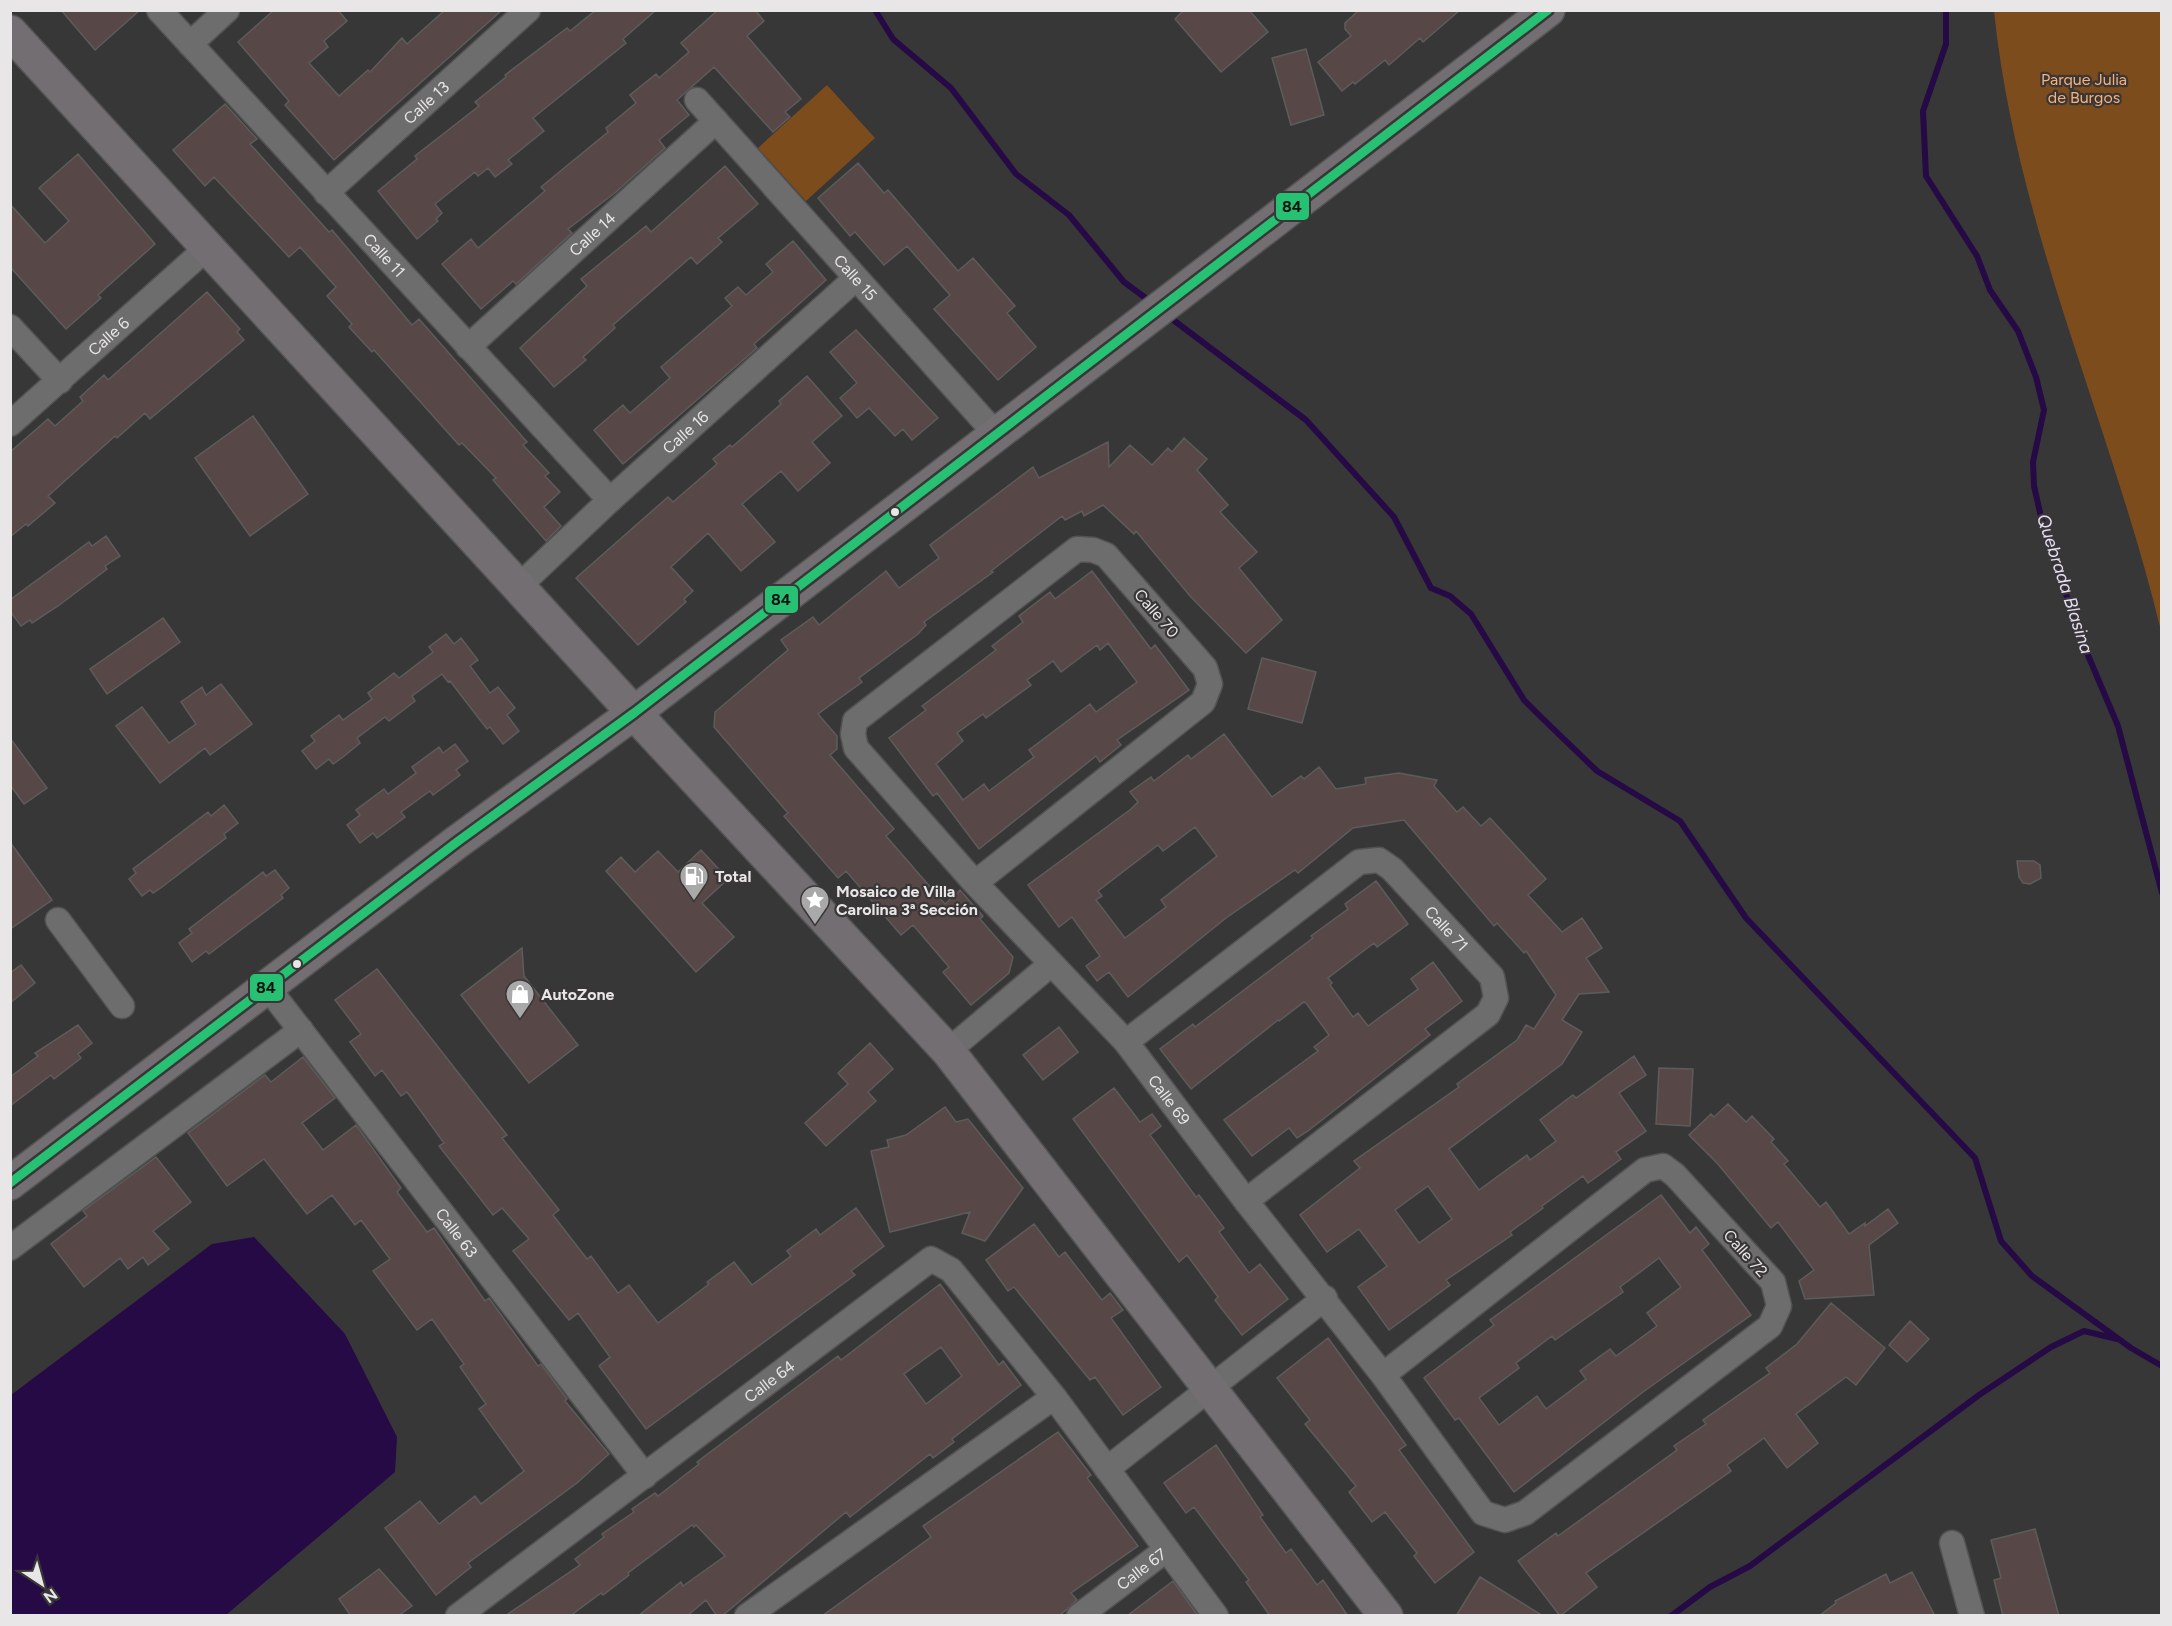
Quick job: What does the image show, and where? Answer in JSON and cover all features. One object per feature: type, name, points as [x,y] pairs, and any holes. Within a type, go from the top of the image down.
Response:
[{"type":"street","name":"Calle 11","points":[[159,10],[610,500]]},
{"type":"street","points":[[190,44],[227,10]]},
{"type":"street","name":"Calle 13","points":[[326,193],[528,10]]},
{"type":"street","points":[[10,1182],[457,842],[634,713],[995,433],[1183,293],[1548,10]]},
{"type":"street","points":[[10,32],[518,587],[948,1051],[1386,1616]]},
{"type":"street","name":"Calle 15","points":[[697,100],[995,433]]},
{"type":"street","name":"Calle 14","points":[[468,346],[716,122]]},
{"type":"street","name":"Calle 6","points":[[10,424],[207,248]]},
{"type":"street","name":"Calle 16","points":[[518,587],[610,500],[855,279]]},
{"type":"street","points":[[10,327],[60,381]]},
{"type":"street","name":"Calle 70","points":[[853,734],[855,721],[1077,549],[1093,550],[1106,555],[1205,668],[1210,684],[1203,702],[975,883]]},
{"type":"street","name":"Calle 69","points":[[853,734],[856,748],[975,883],[1125,1042],[1383,1375],[1463,1487]]},
{"type":"street","name":"Calle 71","points":[[1125,1042],[1359,862],[1379,860],[1392,869],[1492,977],[1496,998],[1488,1014],[1246,1201]]},
{"type":"street","points":[[58,920],[122,1006]]},
{"type":"street","points":[[948,1051],[1050,965]]},
{"type":"street","name":"Calle 63","points":[[268,988],[645,1476]]},
{"type":"street","points":[[10,1248],[301,1030]]},
{"type":"street","name":"Calle 72","points":[[1383,1375],[1645,1170],[1663,1166],[1675,1175],[1773,1282],[1779,1306],[1770,1326],[1525,1513],[1505,1520],[1483,1513],[1463,1487]]},
{"type":"street","name":"Calle 64","points":[[458,1616],[931,1259],[951,1270],[1054,1397],[1166,1550]]},
{"type":"street","points":[[1107,1468],[1325,1299]]},
{"type":"street","points":[[747,1616],[1054,1397]]},
{"type":"street","points":[[1952,1543],[1972,1616]]},
{"type":"street","name":"Calle 67","points":[[1079,1616],[1166,1550],[1216,1616]]},
{"type":"green space","name":"Parque Julia de Burgos","points":[[1994,11],[2161,11],[2161,631],[2117,477],[2043,247],[2022,169],[2005,91]]},
{"type":"green space","points":[[827,85],[875,138],[806,201],[758,148]]},
{"type":"shaded area","points":[[254,1237],[345,1334],[397,1437],[395,1472],[226,1615],[11,1615],[11,1395],[212,1244]]},
{"type":"building","points":[[61,10],[140,10],[95,50]]},
{"type":"building","points":[[274,10],[338,10],[347,21],[324,41],[328,47],[309,63],[339,96],[368,70],[370,72],[402,38],[407,44],[445,10],[502,10],[334,160],[285,105],[289,101],[238,42]]},
{"type":"building","points":[[596,10],[656,10],[623,39],[626,43],[533,118],[544,131],[508,160],[512,164],[495,177],[488,168],[478,176],[475,172],[435,204],[442,213],[436,219],[438,221],[417,239],[378,191],[417,159],[415,156],[479,106],[475,102],[506,77],[505,75],[567,28],[570,31]]},
{"type":"building","points":[[718,10],[755,10],[764,21],[747,36],[801,99],[785,112],[790,117],[773,132],[714,67],[677,100],[689,115],[659,140],[665,148],[616,192],[568,229],[572,233],[516,284],[513,281],[481,309],[442,264],[471,239],[478,248],[545,191],[541,187],[608,132],[606,128],[636,103],[630,95],[656,74],[659,78],[689,52],[681,43]]},
{"type":"building","points":[[1184,10],[1249,10],[1268,32],[1221,72],[1175,19]]},
{"type":"building","points":[[1359,10],[1460,10],[1423,42],[1420,38],[1389,65],[1385,60],[1355,84],[1353,82],[1342,91],[1318,62],[1351,36],[1345,29],[1345,23]]},
{"type":"building","points":[[1306,49],[1324,115],[1291,125],[1272,58]]},
{"type":"building","points":[[225,104],[257,139],[250,144],[329,232],[332,230],[412,325],[419,319],[527,442],[523,445],[549,473],[545,476],[560,492],[544,507],[561,526],[546,541],[493,480],[496,478],[462,443],[459,445],[374,350],[372,352],[349,327],[352,324],[327,296],[336,287],[300,247],[289,257],[214,177],[205,186],[173,150]]},
{"type":"building","points":[[78,154],[155,244],[98,295],[101,298],[66,329],[10,267],[10,204],[45,243],[69,221],[39,188]]},
{"type":"building","points":[[858,163],[884,193],[888,190],[958,271],[973,258],[1015,306],[1007,313],[1036,347],[998,380],[934,309],[950,295],[907,246],[884,265],[855,232],[850,236],[818,198]]},
{"type":"building","points":[[725,166],[758,204],[718,238],[722,242],[697,264],[691,257],[613,325],[615,328],[583,357],[586,360],[554,387],[520,348],[587,286],[581,279],[646,226],[651,232]]},
{"type":"building","points":[[793,241],[826,280],[754,344],[757,348],[623,464],[594,430],[623,405],[630,413],[670,378],[661,367],[732,306],[725,298],[738,287],[746,295],[773,272],[766,264]]},
{"type":"building","points":[[207,292],[240,329],[237,332],[244,340],[150,419],[145,413],[117,438],[115,436],[48,496],[55,503],[28,526],[26,524],[10,537],[10,452],[48,419],[55,426],[83,401],[80,397],[104,375],[108,380]]},
{"type":"building","points":[[856,330],[938,418],[912,440],[903,429],[895,436],[869,408],[857,418],[840,398],[857,383],[830,352]]},
{"type":"building","points":[[807,376],[842,416],[812,442],[830,463],[798,491],[781,471],[742,504],[775,542],[741,571],[708,533],[671,567],[693,591],[684,599],[686,602],[638,645],[576,578],[668,497],[673,502],[717,464],[713,459],[730,445],[732,447],[781,404],[779,401]]},
{"type":"building","points":[[253,416],[308,494],[250,536],[195,458]]},
{"type":"building","points":[[1184,438],[1207,459],[1197,470],[1228,505],[1220,512],[1257,552],[1239,568],[1282,620],[1246,653],[1190,596],[1136,531],[1134,534],[1103,505],[1084,516],[1082,511],[1065,520],[1062,516],[991,571],[993,572],[924,622],[926,625],[918,634],[859,678],[862,682],[818,714],[837,736],[837,749],[830,755],[894,829],[886,836],[945,904],[960,890],[983,916],[980,919],[1013,957],[1009,973],[971,1005],[943,972],[949,967],[913,925],[901,935],[846,871],[838,878],[784,816],[788,813],[714,727],[715,712],[788,650],[781,640],[813,617],[819,625],[886,571],[899,588],[939,558],[930,545],[1033,467],[1039,478],[1108,442],[1109,467],[1130,445],[1152,465],[1168,448],[1172,452]]},
{"type":"building","points":[[106,536],[120,556],[105,566],[107,569],[58,606],[32,623],[30,620],[21,626],[10,611],[10,600],[89,542],[92,546]]},
{"type":"building","points":[[1092,571],[1151,649],[1155,645],[1189,690],[1117,740],[1121,745],[1100,762],[1096,756],[979,849],[937,793],[933,796],[889,738],[926,710],[922,706],[996,650],[992,646],[1023,622],[1019,616],[1050,592],[1055,599]],"holes":[[[1108,643],[1137,682],[1096,712],[1090,704],[1029,750],[1034,757],[989,791],[984,784],[963,800],[936,764],[963,741],[957,733],[983,714],[986,718],[1031,685],[1027,680],[1053,661],[1061,672],[1097,645],[1100,650]]]},
{"type":"building","points":[[163,618],[180,642],[107,694],[90,669]]},
{"type":"building","points":[[446,634],[454,644],[461,638],[478,660],[470,666],[490,693],[498,687],[515,708],[507,715],[519,731],[503,744],[490,727],[487,729],[442,674],[412,696],[415,701],[389,721],[385,717],[357,738],[360,743],[343,757],[333,764],[329,759],[316,769],[302,751],[315,741],[311,736],[339,715],[343,720],[372,699],[368,693],[394,673],[399,678],[433,652],[429,647]]},
{"type":"building","points":[[1262,658],[1316,672],[1302,723],[1248,709]]},
{"type":"building","points":[[221,684],[252,724],[210,755],[205,748],[160,783],[116,726],[142,707],[169,743],[196,724],[181,702],[202,687],[206,695]]},
{"type":"building","points":[[1224,734],[1272,797],[1301,776],[1304,779],[1319,767],[1336,789],[1366,784],[1365,778],[1399,773],[1437,780],[1434,786],[1457,812],[1463,807],[1481,826],[1490,818],[1546,879],[1528,895],[1562,932],[1582,918],[1602,948],[1586,958],[1609,992],[1579,994],[1562,1020],[1582,1032],[1562,1064],[1449,1149],[1479,1190],[1527,1155],[1530,1160],[1556,1141],[1540,1120],[1573,1095],[1576,1098],[1634,1056],[1646,1075],[1619,1093],[1646,1131],[1616,1152],[1621,1159],[1588,1183],[1583,1176],[1542,1206],[1543,1208],[1510,1232],[1512,1235],[1446,1280],[1450,1285],[1389,1330],[1358,1287],[1387,1266],[1359,1229],[1327,1252],[1300,1215],[1360,1168],[1354,1161],[1459,1087],[1457,1084],[1517,1040],[1526,1025],[1534,1029],[1556,995],[1526,951],[1524,953],[1497,923],[1494,926],[1404,820],[1353,828],[1298,873],[1295,870],[1226,918],[1128,997],[1109,972],[1097,981],[1086,966],[1100,956],[1072,917],[1059,927],[1028,885],[1131,809],[1138,802],[1130,792],[1151,777],[1154,781],[1188,755],[1191,759]],"holes":[[[1195,827],[1217,856],[1161,900],[1166,907],[1125,938],[1096,900],[1102,896],[1098,891],[1158,845],[1163,851]],[[1428,1186],[1452,1219],[1419,1243],[1395,1210]]]},
{"type":"building","points":[[10,738],[47,788],[24,804],[10,785]]},
{"type":"building","points":[[455,744],[468,761],[456,770],[460,775],[433,795],[430,791],[401,812],[405,817],[377,838],[373,833],[360,843],[347,825],[360,815],[356,810],[384,789],[388,794],[416,773],[412,767],[439,747],[443,753]]},
{"type":"building","points":[[224,805],[238,823],[224,834],[226,838],[162,887],[153,893],[150,890],[142,896],[129,879],[136,873],[133,869],[208,812],[211,816]]},
{"type":"building","points":[[10,842],[52,900],[10,929]]},
{"type":"building","points":[[701,850],[728,879],[702,903],[734,937],[696,972],[606,871],[621,857],[635,872],[658,851],[678,872]]},
{"type":"building","points":[[2017,861],[2034,861],[2040,865],[2041,878],[2030,884],[2023,883],[2019,877]]},
{"type":"building","points":[[275,870],[289,888],[281,895],[283,898],[209,954],[206,951],[192,962],[179,943],[192,933],[189,929],[263,872],[266,876]]},
{"type":"building","points":[[1376,881],[1408,924],[1377,947],[1374,943],[1328,978],[1332,983],[1330,985],[1353,1017],[1358,1013],[1368,1026],[1418,989],[1411,979],[1433,962],[1462,1001],[1425,1029],[1430,1035],[1308,1131],[1297,1138],[1289,1128],[1252,1156],[1224,1120],[1318,1051],[1314,1047],[1329,1035],[1306,1003],[1304,1002],[1278,1020],[1191,1089],[1160,1049],[1193,1024],[1195,1027],[1313,938],[1311,936],[1348,909],[1345,904]]},
{"type":"building","name":"AutoZone","points":[[522,948],[524,976],[578,1045],[529,1083],[461,995]]},
{"type":"building","points":[[21,965],[35,983],[10,1003],[10,973]]},
{"type":"building","points":[[377,969],[507,1135],[502,1138],[559,1210],[553,1215],[587,1259],[591,1256],[618,1293],[629,1285],[658,1323],[734,1262],[752,1285],[791,1256],[787,1251],[816,1229],[820,1235],[856,1208],[884,1246],[851,1271],[855,1275],[646,1429],[599,1366],[610,1357],[578,1313],[569,1320],[513,1251],[529,1239],[502,1208],[493,1215],[439,1146],[444,1143],[407,1092],[401,1096],[382,1070],[375,1076],[350,1042],[361,1034],[335,1000]]},
{"type":"building","points":[[78,1025],[92,1043],[78,1054],[81,1058],[54,1079],[51,1075],[10,1106],[10,1077],[38,1056],[35,1053]]},
{"type":"building","points":[[1059,1027],[1078,1052],[1043,1080],[1023,1055]]},
{"type":"building","points":[[870,1043],[893,1069],[868,1092],[876,1101],[826,1146],[805,1123],[848,1084],[838,1073]]},
{"type":"building","points":[[303,1057],[335,1098],[302,1123],[323,1150],[356,1125],[401,1188],[397,1192],[427,1232],[434,1228],[485,1301],[489,1298],[538,1366],[541,1364],[567,1399],[565,1401],[609,1454],[577,1483],[468,1563],[471,1567],[436,1595],[385,1528],[420,1501],[439,1524],[475,1496],[481,1504],[524,1471],[479,1409],[486,1404],[460,1367],[464,1364],[432,1319],[417,1330],[373,1271],[390,1259],[361,1220],[355,1225],[332,1195],[307,1214],[264,1159],[227,1186],[188,1133],[265,1075],[271,1082]]},
{"type":"building","points":[[1659,1068],[1693,1069],[1690,1126],[1656,1124]]},
{"type":"building","points":[[1114,1088],[1140,1122],[1152,1114],[1161,1126],[1150,1135],[1196,1197],[1199,1195],[1224,1228],[1219,1232],[1249,1273],[1260,1264],[1288,1299],[1242,1335],[1215,1300],[1218,1297],[1187,1255],[1179,1262],[1073,1119]]},
{"type":"building","points":[[1728,1104],[1746,1122],[1752,1116],[1774,1139],[1771,1142],[1788,1161],[1784,1164],[1820,1207],[1826,1202],[1849,1234],[1865,1223],[1865,1226],[1888,1209],[1898,1223],[1869,1245],[1874,1295],[1805,1299],[1799,1281],[1814,1270],[1778,1222],[1771,1228],[1717,1163],[1689,1135],[1711,1114],[1714,1117]]},
{"type":"building","points":[[945,1107],[956,1122],[968,1119],[1023,1188],[985,1241],[962,1233],[970,1212],[890,1232],[871,1151],[889,1147],[887,1140],[906,1135]]},
{"type":"building","points":[[156,1157],[191,1202],[153,1231],[169,1249],[148,1265],[143,1257],[128,1269],[120,1258],[84,1287],[51,1244],[87,1216],[83,1211]]},
{"type":"building","points":[[1661,1195],[1690,1233],[1696,1227],[1709,1244],[1702,1250],[1751,1315],[1643,1392],[1514,1492],[1459,1418],[1455,1420],[1424,1378],[1494,1325],[1490,1320]],"holes":[[[1659,1258],[1681,1287],[1647,1313],[1657,1326],[1616,1356],[1610,1349],[1580,1371],[1586,1379],[1546,1409],[1537,1396],[1499,1425],[1479,1398],[1519,1368],[1516,1363],[1552,1336],[1555,1340],[1623,1292],[1620,1287]]]},
{"type":"building","points":[[1034,1224],[1059,1257],[1065,1252],[1102,1300],[1110,1293],[1123,1310],[1111,1318],[1161,1387],[1123,1415],[1095,1377],[1090,1380],[1014,1287],[1008,1291],[986,1260]]},
{"type":"building","points":[[940,1284],[999,1365],[1003,1361],[1021,1385],[952,1439],[954,1442],[933,1458],[930,1454],[850,1517],[846,1512],[722,1616],[717,1616],[706,1600],[687,1616],[638,1616],[681,1582],[683,1586],[725,1556],[696,1525],[694,1527],[692,1525],[628,1573],[629,1575],[603,1595],[601,1593],[570,1616],[505,1616],[580,1565],[575,1559],[604,1537],[602,1534],[634,1512],[632,1509],[655,1493],[658,1496],[699,1464],[697,1462],[838,1356],[841,1360]],"holes":[[[941,1347],[962,1376],[926,1404],[904,1374]]]},
{"type":"building","points":[[1831,1303],[1885,1348],[1856,1385],[1846,1377],[1796,1414],[1818,1443],[1787,1468],[1764,1438],[1727,1465],[1731,1471],[1586,1573],[1597,1587],[1560,1616],[1518,1561],[1556,1533],[1558,1536],[1677,1450],[1674,1446],[1706,1424],[1703,1420],[1770,1373],[1766,1368],[1797,1344]]},
{"type":"building","points":[[1910,1321],[1929,1339],[1907,1362],[1889,1345]]},
{"type":"building","points":[[1328,1338],[1406,1445],[1399,1450],[1474,1552],[1435,1583],[1414,1556],[1417,1553],[1385,1512],[1372,1522],[1349,1492],[1356,1486],[1305,1424],[1310,1420],[1277,1378]]},
{"type":"building","points":[[1058,1432],[1091,1475],[1087,1478],[1138,1546],[1071,1593],[1077,1600],[1059,1616],[822,1616],[931,1537],[923,1526]]},
{"type":"building","points":[[1216,1445],[1263,1515],[1260,1517],[1286,1553],[1291,1549],[1317,1585],[1323,1580],[1348,1616],[1270,1616],[1246,1582],[1249,1580],[1194,1507],[1186,1513],[1164,1483]]},
{"type":"building","points":[[2035,1529],[2059,1616],[2003,1616],[1994,1580],[2001,1578],[1991,1540]]},
{"type":"building","points":[[379,1569],[412,1606],[398,1616],[351,1616],[339,1599]]},
{"type":"building","points":[[1912,1572],[1935,1616],[1819,1616],[1836,1603],[1835,1601],[1886,1574],[1890,1583]]},
{"type":"building","points":[[1480,1577],[1543,1616],[1456,1616]]},
{"type":"building","points":[[1173,1581],[1198,1616],[1127,1616]]},
{"type":"waterway","points":[[875,10],[893,39],[951,88],[1016,174],[1069,215],[1124,282],[1151,302]]},
{"type":"waterway","name":"Quebrada Blasina","points":[[1946,10],[1946,44],[1923,111],[1926,176],[1977,256],[1990,290],[2018,331],[2036,377],[2044,410],[2033,462],[2034,486],[2041,517],[2079,634],[2118,726],[2162,893]]},
{"type":"waterway","points":[[1168,316],[1306,420],[1394,517],[1431,588],[1450,596],[1471,614],[1524,700],[1542,718],[1597,771],[1680,821],[1746,918],[1975,1158],[2001,1241],[2032,1276],[2131,1348],[2162,1366]]},
{"type":"waterway","points":[[1671,1616],[1710,1587],[1750,1566],[1979,1395],[2051,1347],[2084,1331],[2117,1339]]},
{"type":"transit line","name":"84","points":[[10,1183],[457,842],[634,713],[1548,10]]},
{"type":"place","name":"Total","points":[[694,902]]},
{"type":"place","name":"Mosaico de Villa Carolina 3ª Sección","points":[[815,926]]},
{"type":"place","name":"AutoZone","points":[[520,1020]]}]
